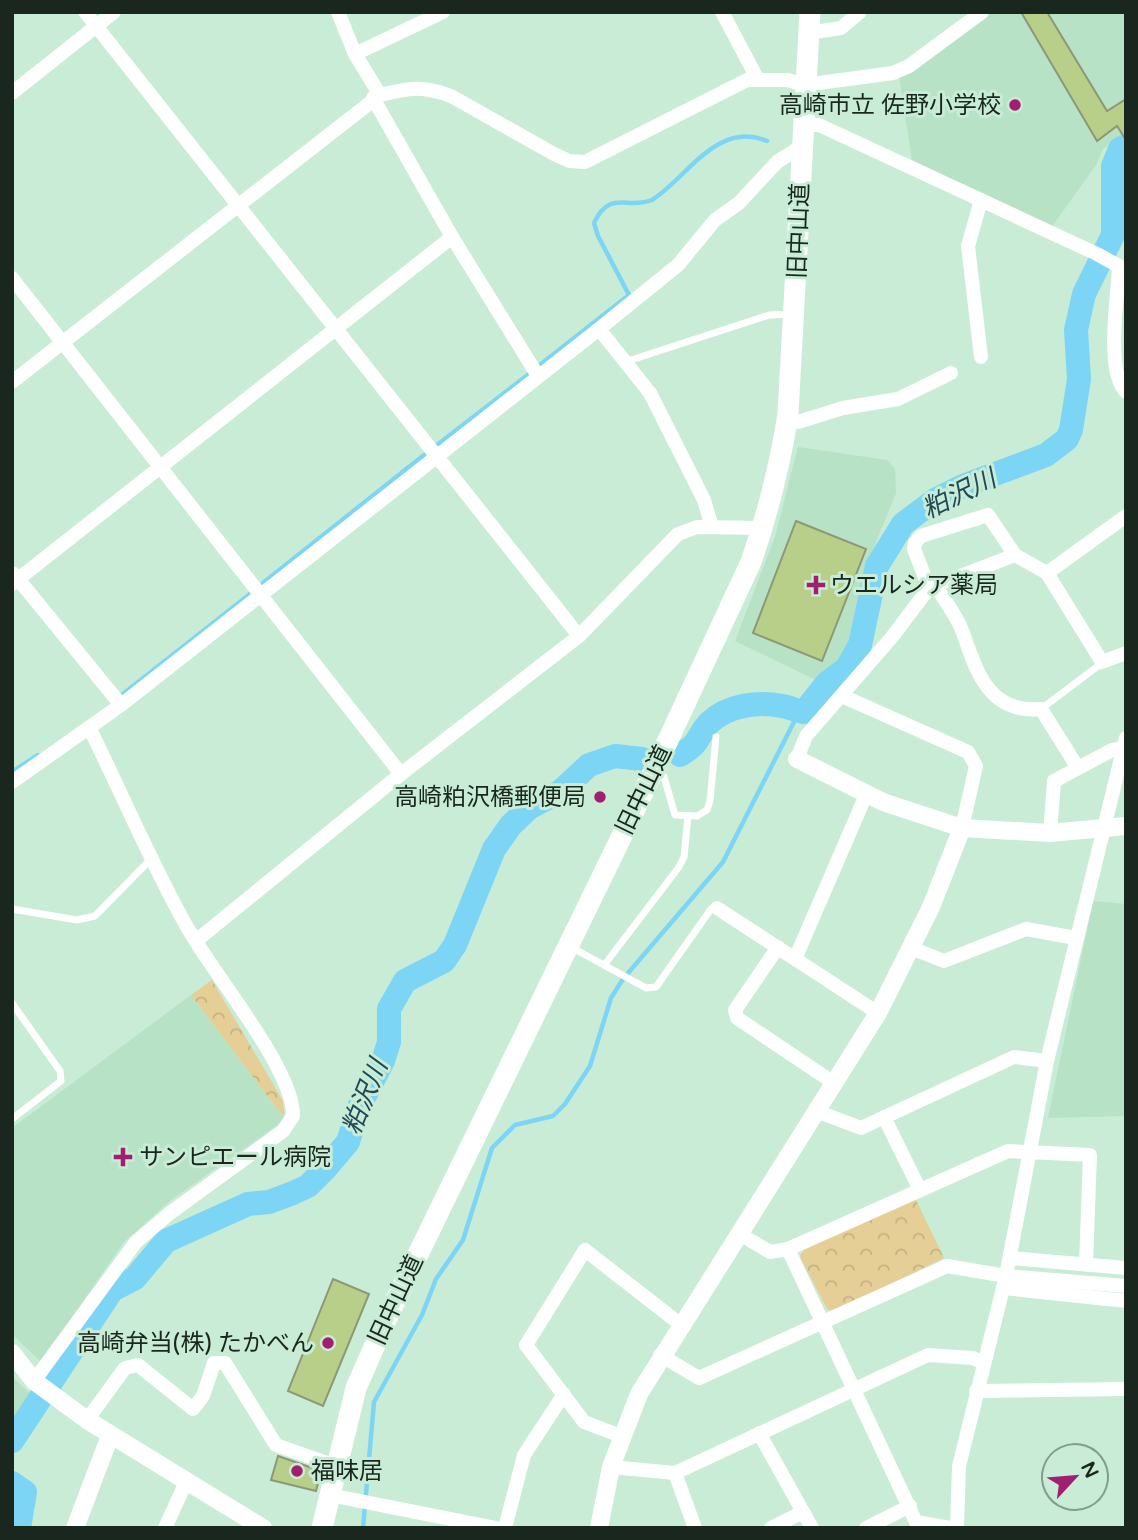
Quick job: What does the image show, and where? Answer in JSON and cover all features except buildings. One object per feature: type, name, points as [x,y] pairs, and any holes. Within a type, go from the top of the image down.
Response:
[{"type":"main road","name":"旧中山道","points":[[322,1528],[356,1388],[386,1320],[656,765],[751,562],[763,528],[776,481],[788,419],[796,314],[804,85],[809,23]]},
{"type":"street","points":[[85,12],[235,205],[579,636]]},
{"type":"street","points":[[12,93],[114,12]]},
{"type":"street","points":[[338,12],[376,97],[452,237],[538,376]]},
{"type":"street","points":[[355,54],[443,12]]},
{"type":"street","points":[[722,12],[758,79]]},
{"type":"street","points":[[809,23],[841,28],[860,12]]},
{"type":"street","points":[[12,382],[376,97],[413,87],[433,89],[451,96],[554,154],[569,161],[585,162],[747,80],[788,80],[804,85],[894,73],[909,66],[982,12]]},
{"type":"street","points":[[12,782],[121,705],[678,265],[715,220],[738,203],[803,136],[819,125],[1123,269],[1114,363],[1118,380],[1126,391]]},
{"type":"street","points":[[981,200],[968,246],[981,357]]},
{"type":"street","points":[[121,705],[14,578],[452,237]]},
{"type":"street","points":[[12,278],[401,774]]},
{"type":"street","points":[[599,329],[650,393],[704,500],[712,527]]},
{"type":"street","points":[[788,419],[798,422],[843,408],[898,399],[951,373]]},
{"type":"street","points":[[1078,768],[1041,709],[1022,709],[1007,703],[984,686],[965,648],[961,629],[933,588],[915,549],[915,543],[922,537],[988,515],[1015,555],[1047,573],[1102,662],[1126,653]]},
{"type":"street","points":[[1047,573],[1126,516]]},
{"type":"street","points":[[197,940],[401,774],[579,636],[672,539],[687,530],[712,527],[763,528]]},
{"type":"street","points":[[1015,555],[933,588],[806,736],[797,759],[866,794],[962,828],[1049,832],[1105,830],[1126,826]]},
{"type":"street","points":[[599,1528],[611,1467],[621,1436],[660,1355],[878,1013],[911,948],[962,828],[976,766],[968,752],[842,696]]},
{"type":"street","points":[[37,1383],[136,1242],[291,1124],[294,1104],[290,1092],[188,929],[90,729]]},
{"type":"street","points":[[1049,832],[1054,781],[1125,743]]},
{"type":"street","points":[[957,1528],[960,1466],[1010,1258],[1046,1061],[1125,743]]},
{"type":"street","points":[[795,959],[866,794]]},
{"type":"street","points":[[717,908],[878,1013]]},
{"type":"street","points":[[911,948],[944,961],[1026,929],[1076,939]]},
{"type":"street","points":[[778,947],[735,1010],[737,1018],[834,1083]]},
{"type":"street","points":[[816,1111],[861,1128],[1014,1057],[1046,1061]]},
{"type":"street","points":[[884,1117],[920,1190]]},
{"type":"street","points":[[738,1233],[770,1252],[788,1249],[1007,1151],[1090,1155],[1086,1264]]},
{"type":"street","points":[[788,1249],[916,1522],[950,1528]]},
{"type":"street","points":[[621,1436],[584,1422],[526,1345],[585,1250],[680,1324]]},
{"type":"street","points":[[1010,1258],[1126,1268]]},
{"type":"street","points":[[660,1355],[699,1378],[947,1266],[1004,1282],[1126,1301]]},
{"type":"street","points":[[1004,1282],[1126,1286]]},
{"type":"street","points":[[12,1353],[37,1383],[87,1420],[263,1528]]},
{"type":"street","points":[[611,1467],[675,1473],[928,1355],[973,1358],[983,1363]]},
{"type":"street","points":[[87,1420],[125,1368],[138,1365],[193,1409],[203,1396],[214,1363],[225,1363],[276,1445],[337,1466]]},
{"type":"street","points":[[976,1391],[1126,1389]]},
{"type":"street","points":[[505,1528],[524,1455],[564,1394]]},
{"type":"street","points":[[759,1433],[812,1528]]},
{"type":"street","points":[[75,1528],[110,1436]]},
{"type":"street","points":[[675,1473],[695,1528]]},
{"type":"street","points":[[165,1528],[187,1482]]},
{"type":"street","points":[[330,1495],[496,1528]]},
{"type":"street","points":[[866,1528],[910,1506]]},
{"type":"street","points":[[771,1528],[803,1511]]},
{"type":"lane","points":[[625,362],[769,315],[796,314]]},
{"type":"lane","points":[[1041,709],[1102,662]]},
{"type":"lane","points":[[656,765],[664,776],[675,815],[696,816],[707,810],[710,802],[716,737]]},
{"type":"lane","points":[[606,964],[679,867],[684,856],[688,816]]},
{"type":"lane","points":[[12,909],[77,920],[95,916],[153,857]]},
{"type":"lane","points":[[568,945],[646,988],[656,986],[711,909],[717,908]]},
{"type":"lane","points":[[12,1003],[60,1071],[61,1081],[12,1119]]},
{"type":"shaded area","name":"高崎市立 佐野小学校","points":[[987,12],[1126,12],[1126,134],[1103,149],[1096,165],[1051,228],[912,160],[899,76]]},
{"type":"shaded area","points":[[798,447],[887,460],[895,469],[896,493],[872,552],[853,639],[842,662],[820,682],[735,641],[775,537]]},
{"type":"shaded area","points":[[1093,901],[1126,904],[1126,1116],[1048,1118]]},
{"type":"shaded area","name":"サンピエール病院","points":[[191,995],[284,1118],[171,1200],[124,1242],[41,1362],[12,1334],[12,1128]]},
{"type":"shaded area","points":[[12,1377],[34,1397],[12,1428]]},
{"type":"green space","points":[[212,980],[283,1101],[284,1118],[191,995]]},
{"type":"green space","points":[[915,1198],[944,1258],[834,1312],[827,1309],[800,1257],[804,1249]]},
{"type":"waterway","points":[[541,364],[629,295],[594,223],[606,206],[620,202],[652,200],[704,154],[733,138],[749,137],[767,141]]},
{"type":"waterway","name":"粕沢川","points":[[680,755],[696,743],[709,723],[734,708],[763,704],[804,712],[827,683],[847,668],[860,645],[877,566],[903,524],[935,500],[963,486],[1046,455],[1067,439],[1071,430],[1079,379],[1076,330],[1084,294],[1113,235],[1113,166],[1120,149],[1126,146]]},
{"type":"waterway","points":[[437,445],[529,374]]},
{"type":"waterway","points":[[263,583],[424,455]]},
{"type":"waterway","points":[[123,694],[250,594]]},
{"type":"waterway","points":[[363,1528],[374,1402],[422,1315],[436,1279],[463,1240],[492,1148],[515,1125],[553,1116],[565,1104],[590,1066],[611,998],[623,979],[723,862],[799,712]]},
{"type":"waterway","points":[[12,772],[38,755]]},
{"type":"waterway","name":"粕沢川","points":[[12,1441],[112,1290],[135,1278],[166,1241],[248,1204],[269,1202],[308,1186],[348,1142],[359,1107],[383,1061],[389,1042],[389,1009],[405,981],[444,961],[455,945],[494,849],[511,825],[529,808],[561,791],[589,765],[615,756],[642,759]]},
{"type":"waterway","name":"粕沢川","points":[[12,1483],[25,1492],[19,1528]]},
{"type":"place","name":"高崎市立 佐野小学校","points":[[1015,105]]},
{"type":"place","name":"ウエルシア薬局","points":[[816,585]]},
{"type":"place","name":"高崎粕沢橋郵便局","points":[[600,797]]},
{"type":"place","name":"サンピエール病院","points":[[123,1157]]},
{"type":"place","name":"高崎弁当(株) たかべん","points":[[328,1343]]},
{"type":"place","name":"福味居","points":[[297,1471]]}]
